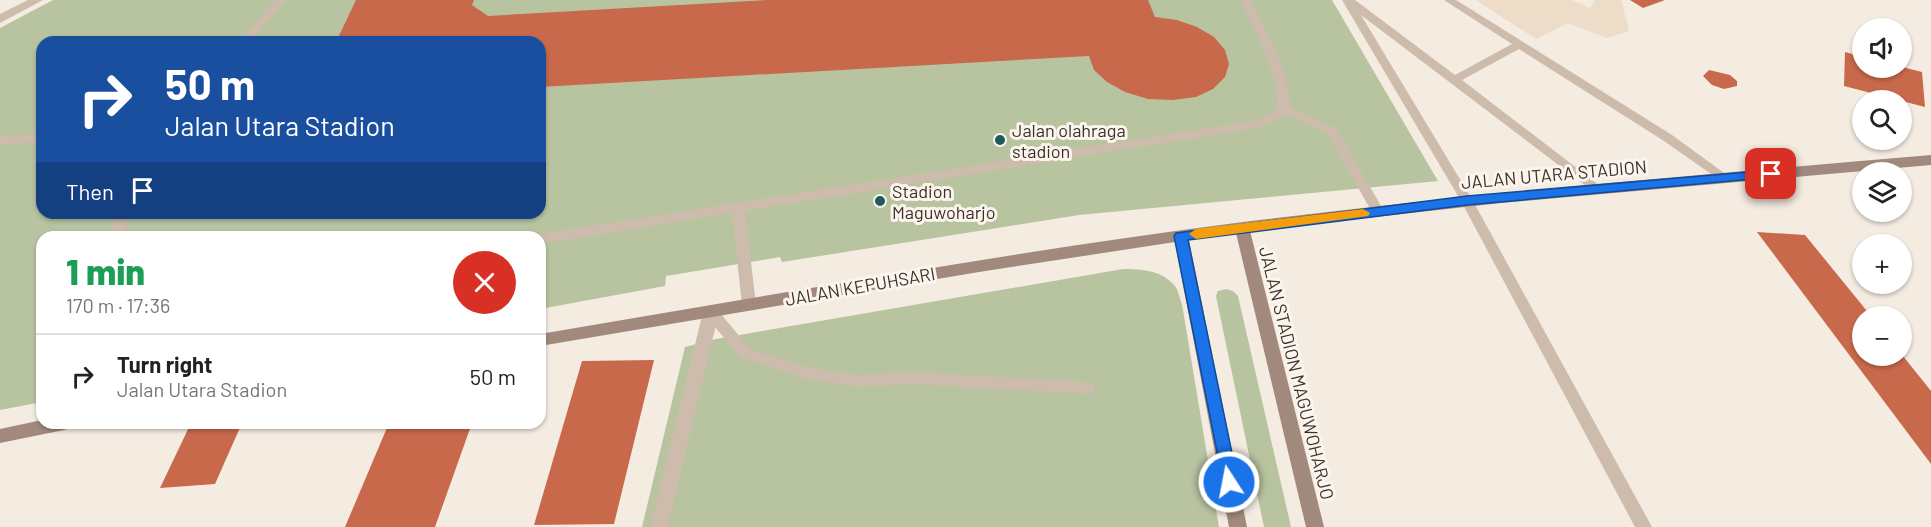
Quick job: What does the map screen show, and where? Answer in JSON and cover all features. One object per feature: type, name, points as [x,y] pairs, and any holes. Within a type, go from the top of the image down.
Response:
[{"type":"street","points":[[0,19],[37,0]]},
{"type":"street","name":"JALAN UTARA STADION","points":[[1181,236],[1467,201],[1931,160]]},
{"type":"street","name":"JALAN STADION MAGUWOHARJO","points":[[1242,228],[1315,527]]},
{"type":"street","points":[[1181,236],[1238,527]]},
{"type":"street","name":"JALAN KEPUHSARI","points":[[546,339],[950,271],[1181,236]]},
{"type":"street","points":[[659,527],[711,312]]},
{"type":"street","points":[[0,436],[36,429]]},
{"type":"lane","points":[[249,36],[281,0]]},
{"type":"lane","points":[[1245,0],[1278,65],[1284,91],[1284,109]]},
{"type":"lane","points":[[1348,0],[1598,189]]},
{"type":"lane","points":[[1348,0],[1467,201],[1644,527]]},
{"type":"lane","points":[[1449,0],[1659,132],[1725,178]]},
{"type":"lane","points":[[1454,80],[1520,45]]},
{"type":"lane","points":[[546,238],[1241,128],[1262,123],[1284,109]]},
{"type":"lane","points":[[1284,109],[1332,131],[1378,211]]},
{"type":"lane","points":[[0,140],[36,138]]},
{"type":"lane","points":[[738,208],[749,305]]},
{"type":"lane","points":[[711,312],[745,353],[806,373],[859,381],[911,378],[1088,388]]},
{"type":"green space","name":"Stadion Maguwoharjo","points":[[53,0],[1332,0],[1438,181],[1079,215],[782,262],[780,257],[666,276],[665,286],[546,308],[546,231],[36,231],[36,403],[0,410],[0,28]]},
{"type":"green space","points":[[1123,269],[1144,270],[1158,274],[1170,281],[1178,292],[1182,304],[1219,527],[642,527],[685,347],[716,339]]},
{"type":"green space","points":[[1226,289],[1238,296],[1291,527],[1264,527],[1216,296],[1218,291]]},
{"type":"shaded area","points":[[1476,0],[1572,0],[1590,8],[1595,0],[1621,0],[1629,31],[1607,38],[1568,23],[1536,39]]},
{"type":"building","points":[[356,0],[474,0],[472,5],[488,16],[768,0],[1148,0],[1155,17],[1177,20],[1197,27],[1214,37],[1225,50],[1229,64],[1225,77],[1213,89],[1196,97],[1173,100],[1148,99],[1125,92],[1107,82],[1094,70],[1089,56],[546,87],[546,36],[339,36]]},
{"type":"building","points":[[1630,0],[1665,0],[1643,8]]},
{"type":"building","points":[[1845,52],[1852,54],[1852,78],[1912,78],[1912,70],[1922,72],[1925,107],[1912,104],[1912,90],[1859,90],[1844,86]]},
{"type":"building","points":[[1709,70],[1730,75],[1737,81],[1737,86],[1724,89],[1712,85],[1703,76]]},
{"type":"building","points":[[1757,232],[1805,235],[1863,306],[1852,306],[1852,359]]},
{"type":"building","points":[[654,360],[614,524],[534,525],[582,361]]},
{"type":"building","points":[[1858,366],[1911,366],[1931,391],[1931,464]]},
{"type":"building","points":[[188,429],[239,429],[215,484],[160,488]]},
{"type":"building","points":[[386,429],[470,429],[435,527],[345,527]]},
{"type":"slow traffic","points":[[1196,234],[1363,213]]},
{"type":"place","name":"Jalan olahraga stadion","points":[[1000,140]]},
{"type":"place","name":"Stadion Maguwoharjo","points":[[880,201]]},
{"type":"route","points":[[1229,482],[1181,236],[1467,201],[1771,174]]}]
